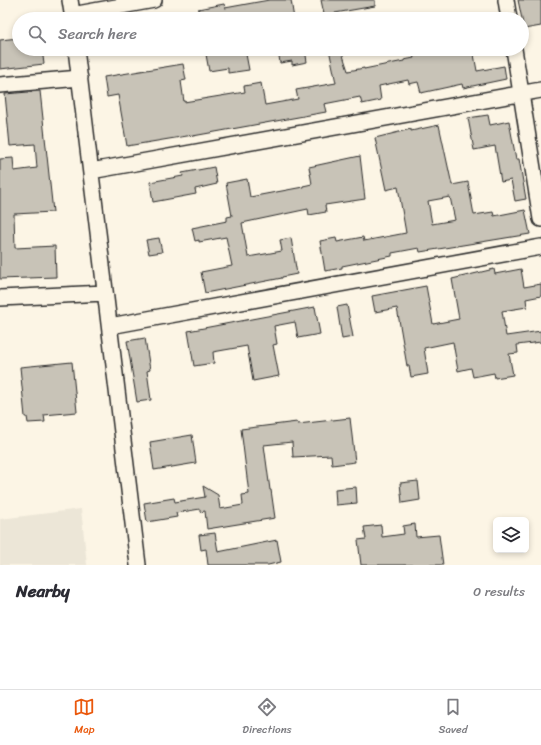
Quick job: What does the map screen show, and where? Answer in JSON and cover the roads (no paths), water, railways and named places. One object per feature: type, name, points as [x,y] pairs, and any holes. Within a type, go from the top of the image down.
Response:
[{"type":"street","points":[[70,0],[72,12]]},
{"type":"street","points":[[97,12],[154,0]]},
{"type":"street","points":[[506,0],[508,12]]},
{"type":"street","points":[[77,56],[138,565]]},
{"type":"street","points":[[515,56],[541,220]]},
{"type":"street","points":[[0,85],[80,78]]},
{"type":"street","points":[[91,171],[541,90]]},
{"type":"street","points":[[110,326],[541,247]]},
{"type":"street","points":[[0,298],[105,292]]}]
